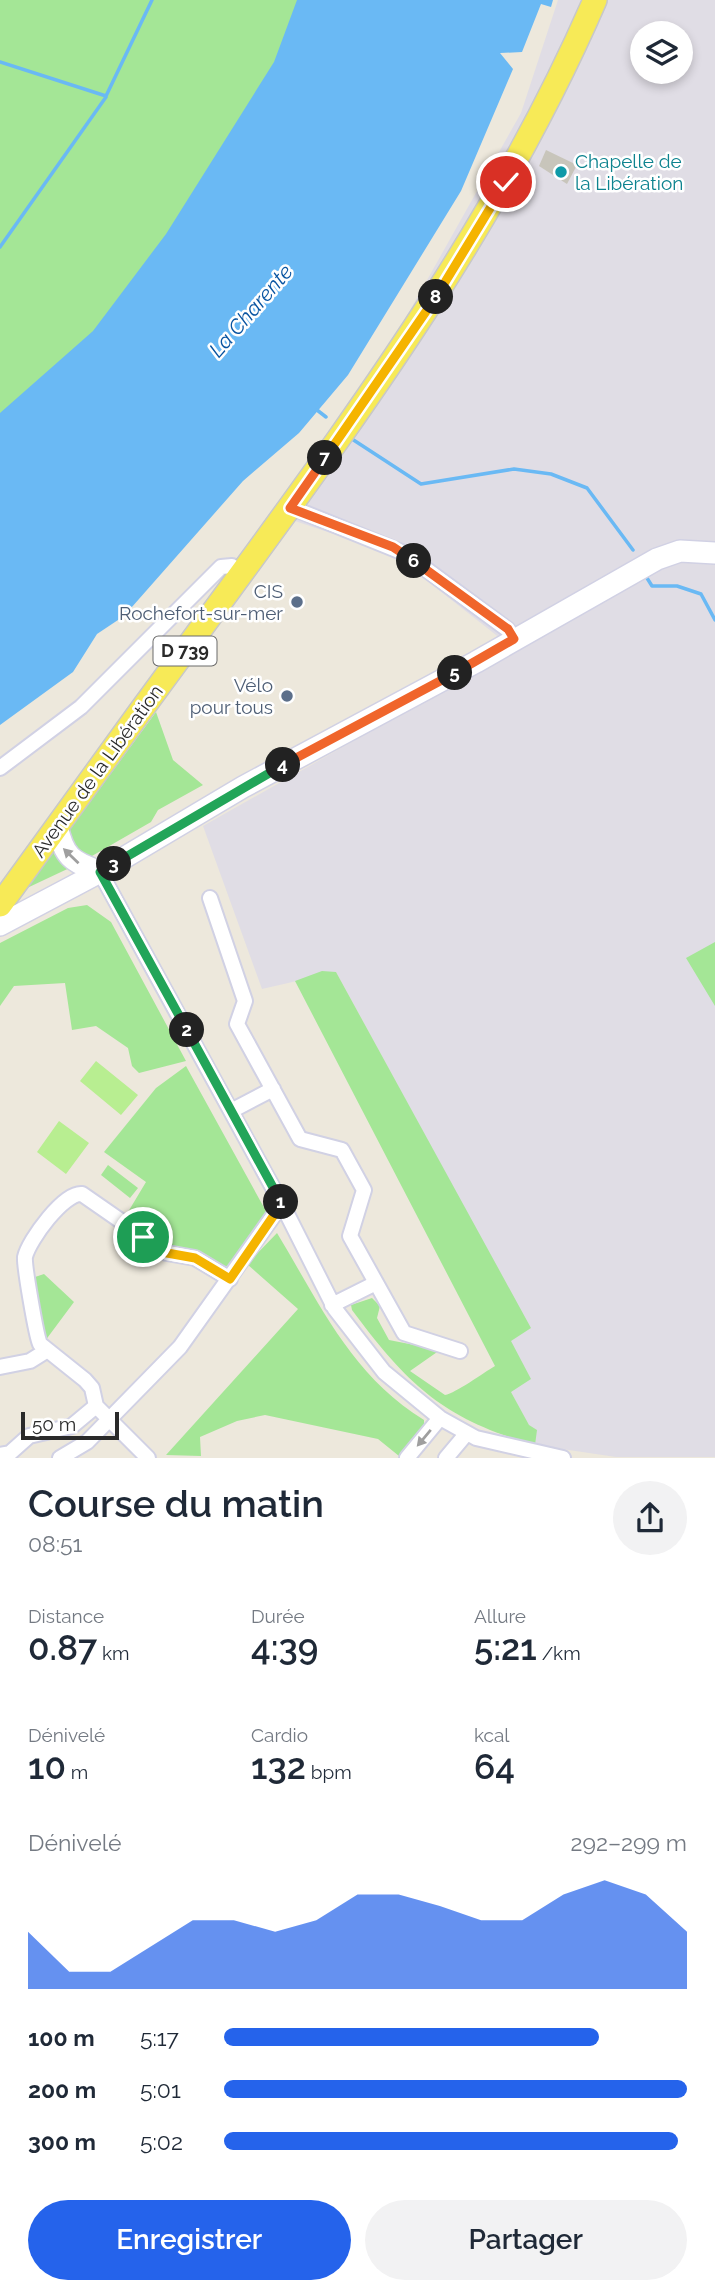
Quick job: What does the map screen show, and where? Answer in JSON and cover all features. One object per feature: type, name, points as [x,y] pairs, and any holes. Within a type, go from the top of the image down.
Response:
[{"type":"main road","name":"Avenue de la Libération","points":[[0,905],[290,508],[465,253],[542,112],[595,0]]},
{"type":"main road","points":[[0,925],[100,872],[243,787],[631,572],[680,551],[715,553]]},
{"type":"main road","name":"D 739","points":[[0,881],[80,794]]},
{"type":"main road","points":[[57,826],[63,849],[69,857],[100,872]]},
{"type":"street","points":[[290,508],[404,553],[508,629],[514,639]]},
{"type":"street","points":[[0,768],[81,707],[221,567],[232,566],[241,574]]},
{"type":"street","points":[[100,872],[284,1208],[332,1305],[384,1372],[440,1418],[467,1433],[563,1458]]},
{"type":"street","points":[[209,898],[245,1001],[237,1024],[300,1139],[342,1150],[364,1190],[350,1236],[376,1283],[404,1333],[460,1351]]},
{"type":"street","points":[[231,1111],[273,1089]]},
{"type":"street","points":[[148,1458],[96,1406],[92,1388],[46,1351],[37,1338],[24,1260],[30,1245],[55,1211],[75,1194],[82,1194],[167,1253],[195,1258],[230,1279]]},
{"type":"street","points":[[61,1458],[87,1442],[110,1421],[180,1347],[274,1215],[284,1208]]},
{"type":"street","points":[[332,1305],[376,1283]]},
{"type":"street","points":[[0,1367],[30,1360],[46,1351]]},
{"type":"street","points":[[0,1455],[10,1453],[29,1436],[72,1426],[96,1406]]},
{"type":"street","points":[[407,1458],[440,1418]]},
{"type":"street","points":[[446,1458],[467,1433]]},
{"type":"shaded area","points":[[558,0],[715,0],[715,1457],[616,1457],[535,1445],[529,1426],[511,1392],[510,1341],[530,1328],[336,972],[262,989],[203,826],[515,650],[393,554],[292,520],[521,113]]},
{"type":"green space","points":[[0,0],[337,0],[0,466]]},
{"type":"green space","points":[[156,712],[173,760],[203,785],[158,810],[151,822],[78,864],[27,888]]},
{"type":"green space","points":[[87,905],[111,922],[186,1061],[139,1073],[132,1066],[128,1048],[96,1026],[72,1030],[65,983],[14,986],[0,1006],[0,943],[68,908]]},
{"type":"green space","points":[[715,942],[715,1006],[686,958]]},
{"type":"green space","points":[[322,971],[336,972],[531,1328],[511,1341],[531,1379],[511,1392],[529,1425],[537,1430],[535,1445],[475,1423],[430,1396],[391,1359],[352,1310],[351,1305],[372,1298],[380,1306],[377,1318],[389,1340],[440,1350],[410,1371],[445,1395],[495,1366],[295,981]]},
{"type":"green space","points":[[96,1061],[138,1095],[121,1115],[80,1081]]},
{"type":"green space","points":[[186,1066],[267,1213],[231,1266],[188,1257],[125,1217],[146,1182],[104,1152],[156,1088]]},
{"type":"green space","points":[[59,1121],[89,1143],[66,1174],[37,1152]]},
{"type":"green space","points":[[108,1165],[138,1188],[130,1198],[101,1175]]},
{"type":"green space","points":[[277,1233],[323,1312],[357,1360],[398,1402],[424,1420],[424,1429],[399,1456],[378,1439],[265,1415],[237,1421],[200,1437],[201,1456],[166,1455],[298,1309],[247,1264]]},
{"type":"green space","points":[[44,1274],[74,1302],[45,1341],[35,1277]]},
{"type":"water","name":"La Charente","points":[[297,0],[553,0],[551,7],[541,4],[522,52],[500,53],[513,69],[461,191],[348,375],[299,433],[243,481],[124,616],[97,634],[73,672],[0,725],[0,413],[93,331],[166,234],[274,62]]},
{"type":"building","name":"Chapelle de la Libération","points":[[546,150],[577,165],[567,184],[539,166]]},
{"type":"waterway","points":[[0,62],[106,96],[152,0]]},
{"type":"waterway","points":[[0,247],[106,97]]},
{"type":"waterway","points":[[317,410],[326,417]]},
{"type":"waterway","points":[[352,439],[421,484],[514,469],[551,474],[587,488],[633,550]]},
{"type":"waterway","points":[[647,578],[652,586],[677,586],[701,594],[715,620]]},
{"type":"place","name":"Chapelle de la Libération","points":[[561,172]]},
{"type":"place","name":"CIS Rochefort-sur-mer","points":[[297,602]]},
{"type":"place","name":"Vélo pour tous","points":[[287,696]]},
{"type":"route","points":[[143,1237],[167,1253],[195,1258],[230,1279],[274,1215],[284,1208],[100,872],[243,787],[514,639],[508,629],[404,553],[290,508],[421,320],[465,253],[506,182]]}]
